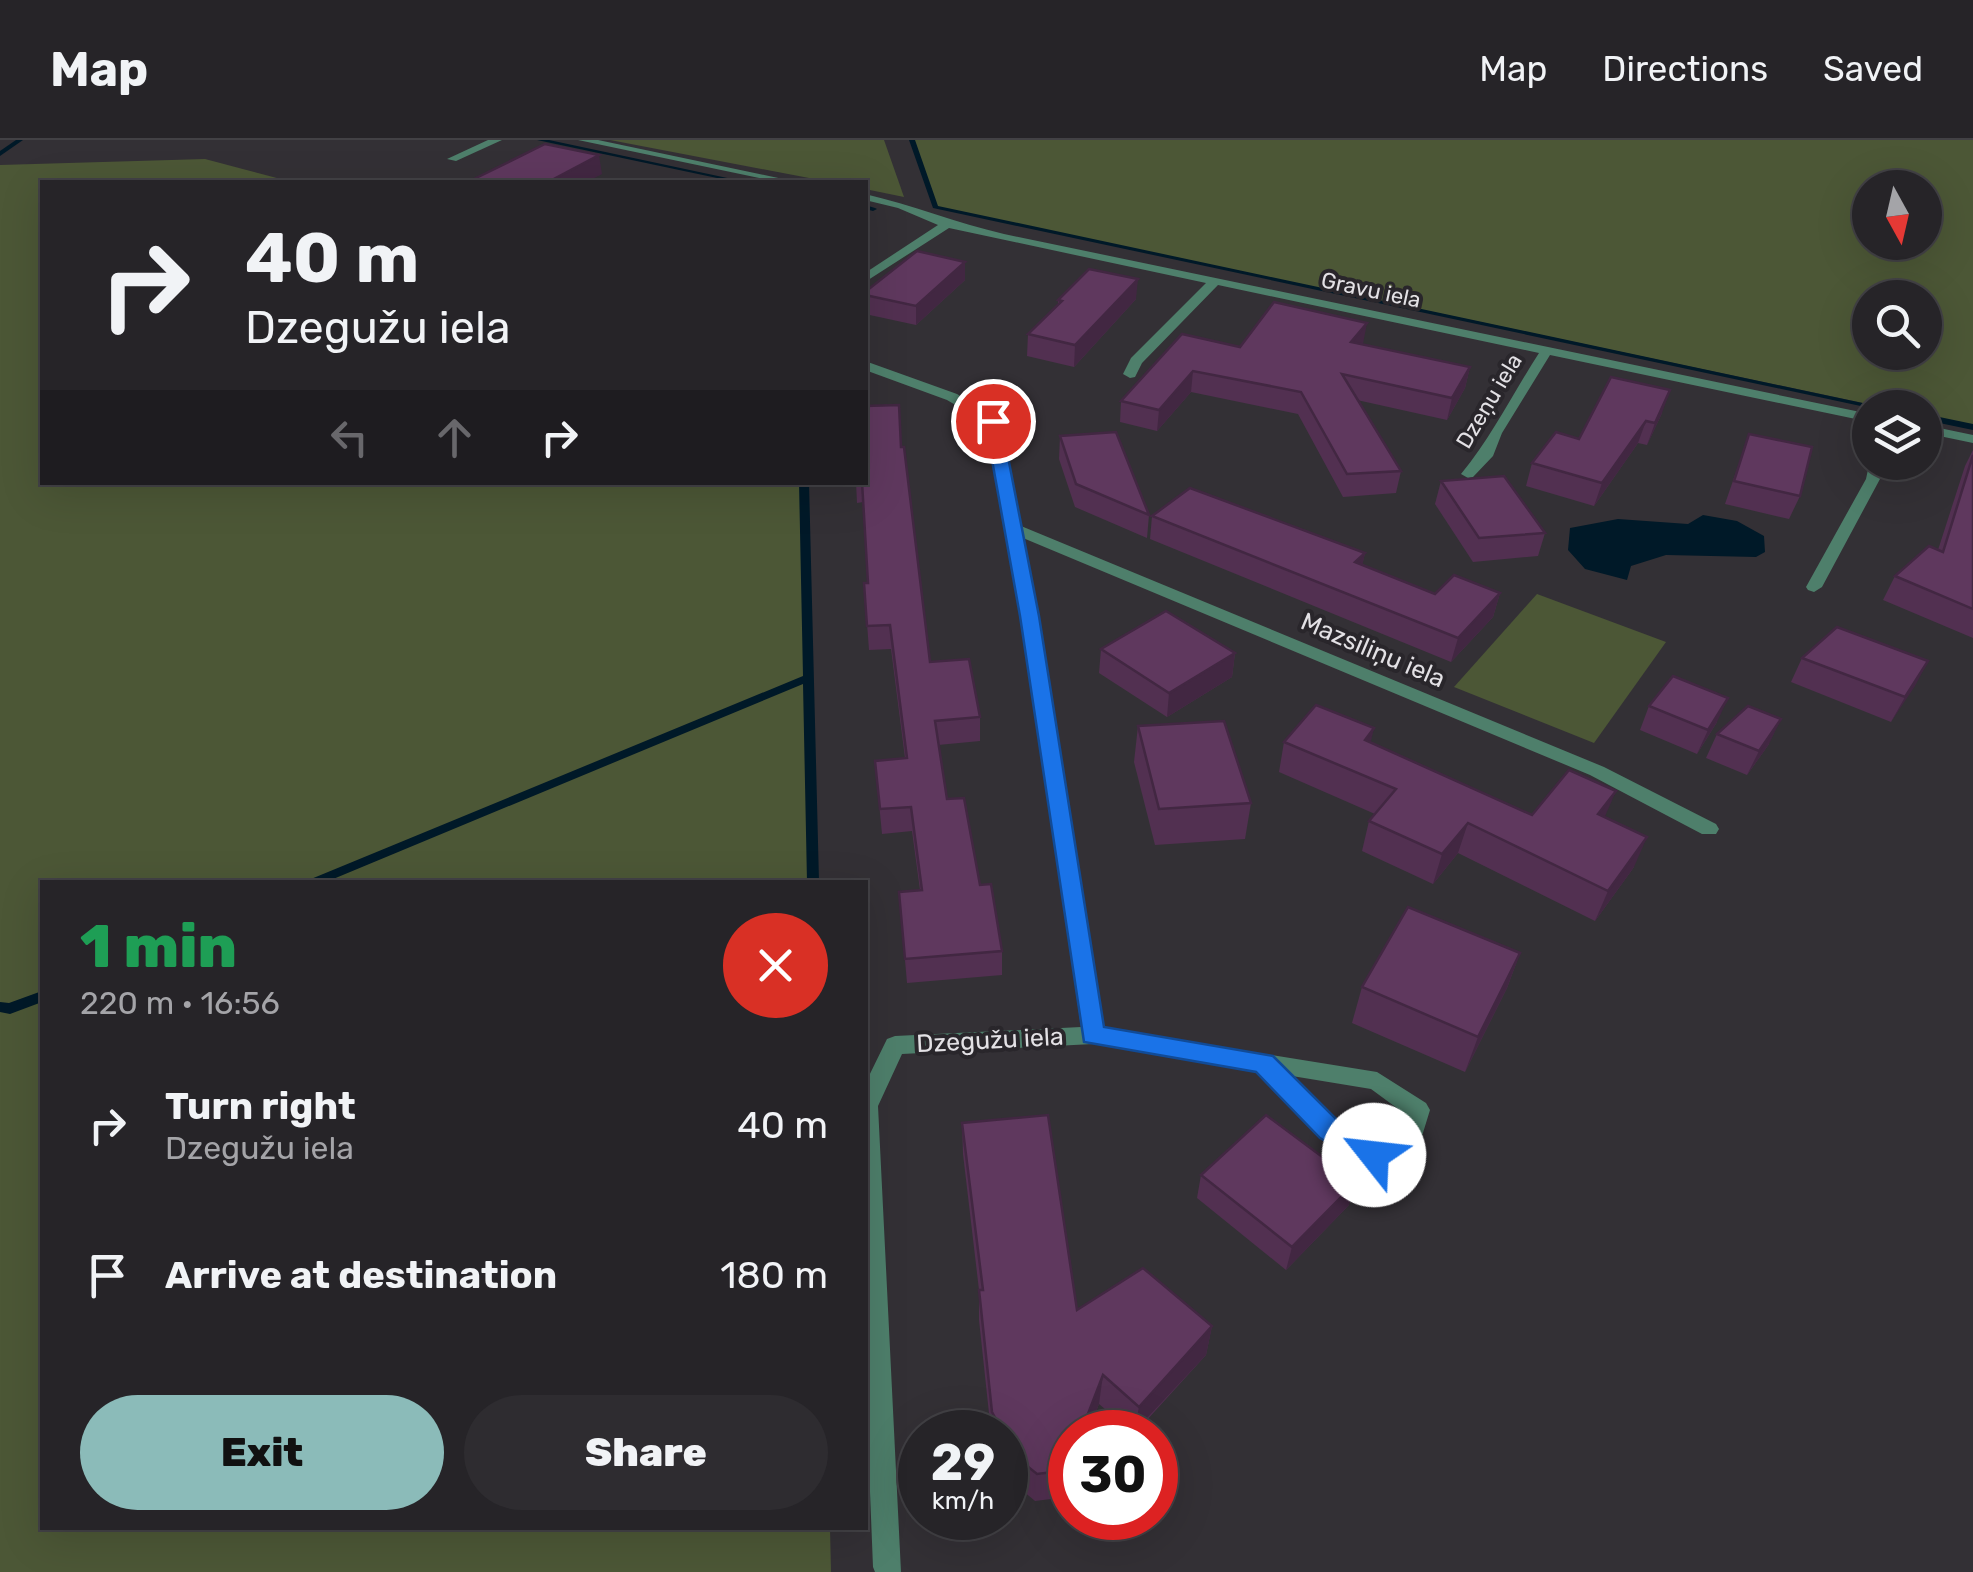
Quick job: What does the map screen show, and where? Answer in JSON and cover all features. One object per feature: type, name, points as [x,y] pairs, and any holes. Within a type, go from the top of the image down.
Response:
[{"type":"street","points":[[452,159],[497,140]]},
{"type":"street","points":[[583,140],[782,180]]},
{"type":"street","name":"Gravu iela","points":[[868,198],[947,224],[1852,414]]},
{"type":"street","points":[[868,276],[947,224]]},
{"type":"street","points":[[1130,374],[1136,361],[1214,281]]},
{"type":"street","name":"Dzeņu iela","points":[[1468,474],[1486,456],[1495,433],[1546,350]]},
{"type":"street","name":"Dzegužu iela","points":[[868,366],[952,397],[993,421],[1093,1035],[895,1045],[868,1102]]},
{"type":"street","points":[[1942,433],[1973,439]]},
{"type":"street","points":[[1814,587],[1873,480]]},
{"type":"street","name":"Mazsiliņu iela","points":[[1013,528],[1597,771],[1709,829]]},
{"type":"street","points":[[1093,1035],[1264,1063],[1377,1082],[1418,1110],[1410,1142],[1374,1155],[1330,1130],[1264,1063]]},
{"type":"street","name":"Dzegužu iela","points":[[868,1148],[888,1567]]},
{"type":"green space","points":[[610,140],[884,140],[904,197],[868,190],[868,180],[820,180]]},
{"type":"green space","points":[[912,140],[1973,140],[1973,427],[1942,421],[1942,390],[1852,390],[1852,401],[935,207]]},
{"type":"green space","points":[[205,159],[284,180],[40,180],[40,485],[804,485],[813,880],[40,880],[40,1530],[830,1530],[831,1572],[0,1572],[0,165]]},
{"type":"green space","points":[[1537,594],[1666,642],[1594,743],[1454,687]]},
{"type":"water","points":[[1703,515],[1737,521],[1764,536],[1765,552],[1756,557],[1666,555],[1631,566],[1627,580],[1585,569],[1568,550],[1570,528],[1618,519],[1688,524]]},
{"type":"building","points":[[545,144],[599,155],[552,180],[472,180]]},
{"type":"building","points":[[917,251],[965,262],[916,306],[868,296],[868,290]]},
{"type":"building","points":[[1089,269],[1138,279],[1075,345],[1028,334],[1062,301],[1058,300]]},
{"type":"building","points":[[1274,302],[1367,323],[1351,342],[1470,367],[1452,398],[1342,374],[1401,471],[1347,474],[1301,392],[1193,371],[1159,410],[1121,401],[1182,334],[1240,347]]},
{"type":"building","points":[[1611,377],[1670,390],[1655,423],[1646,421],[1602,483],[1532,463],[1556,432],[1579,439]]},
{"type":"building","points":[[899,405],[901,447],[930,662],[969,659],[980,717],[935,721],[947,799],[964,798],[980,885],[991,884],[1002,951],[905,959],[899,892],[922,890],[911,807],[880,809],[875,761],[907,758],[890,625],[867,626],[862,485],[868,485],[868,406]]},
{"type":"building","points":[[1116,432],[1149,515],[1076,484],[1060,436]]},
{"type":"building","points":[[1749,434],[1812,447],[1800,496],[1734,481]]},
{"type":"building","points":[[1973,455],[1973,609],[1895,576],[1929,546],[1943,552]]},
{"type":"building","points":[[1504,476],[1545,533],[1479,538],[1441,481]]},
{"type":"building","points":[[1190,488],[1365,553],[1355,562],[1435,594],[1454,575],[1500,593],[1458,638],[1152,516]]},
{"type":"building","points":[[1166,611],[1235,653],[1169,693],[1101,649]]},
{"type":"building","points":[[1837,627],[1928,661],[1905,697],[1802,658]]},
{"type":"building","points":[[1673,676],[1728,698],[1708,730],[1649,706]]},
{"type":"building","points":[[1316,705],[1374,728],[1365,740],[1532,815],[1569,770],[1616,791],[1598,814],[1647,837],[1608,891],[1468,823],[1442,854],[1369,821],[1396,789],[1284,742]]},
{"type":"building","points":[[1748,706],[1781,719],[1759,751],[1717,734]]},
{"type":"building","points":[[1224,721],[1251,803],[1159,809],[1138,726]]},
{"type":"building","points":[[1408,907],[1520,953],[1478,1037],[1362,987]]},
{"type":"building","points":[[1048,1115],[1077,1310],[1143,1268],[1212,1326],[1139,1407],[1103,1375],[1089,1410],[1048,1410],[1048,1473],[1037,1474],[1028,1467],[1028,1410],[992,1410],[979,1290],[983,1290],[962,1123]]},
{"type":"building","points":[[1266,1115],[1356,1182],[1292,1247],[1201,1175]]},
{"type":"waterway","points":[[0,154],[20,140]]},
{"type":"waterway","points":[[540,140],[733,180]]},
{"type":"waterway","points":[[912,140],[935,207],[1852,402]]},
{"type":"waterway","points":[[868,208],[873,209]]},
{"type":"waterway","points":[[1942,421],[1973,427]]},
{"type":"waterway","points":[[804,485],[813,880]]},
{"type":"waterway","points":[[320,880],[808,678]]},
{"type":"waterway","points":[[0,1007],[10,1009],[40,997]]},
{"type":"route","points":[[993,421],[1030,616],[1093,1035],[1264,1063],[1330,1130],[1374,1155]]}]
